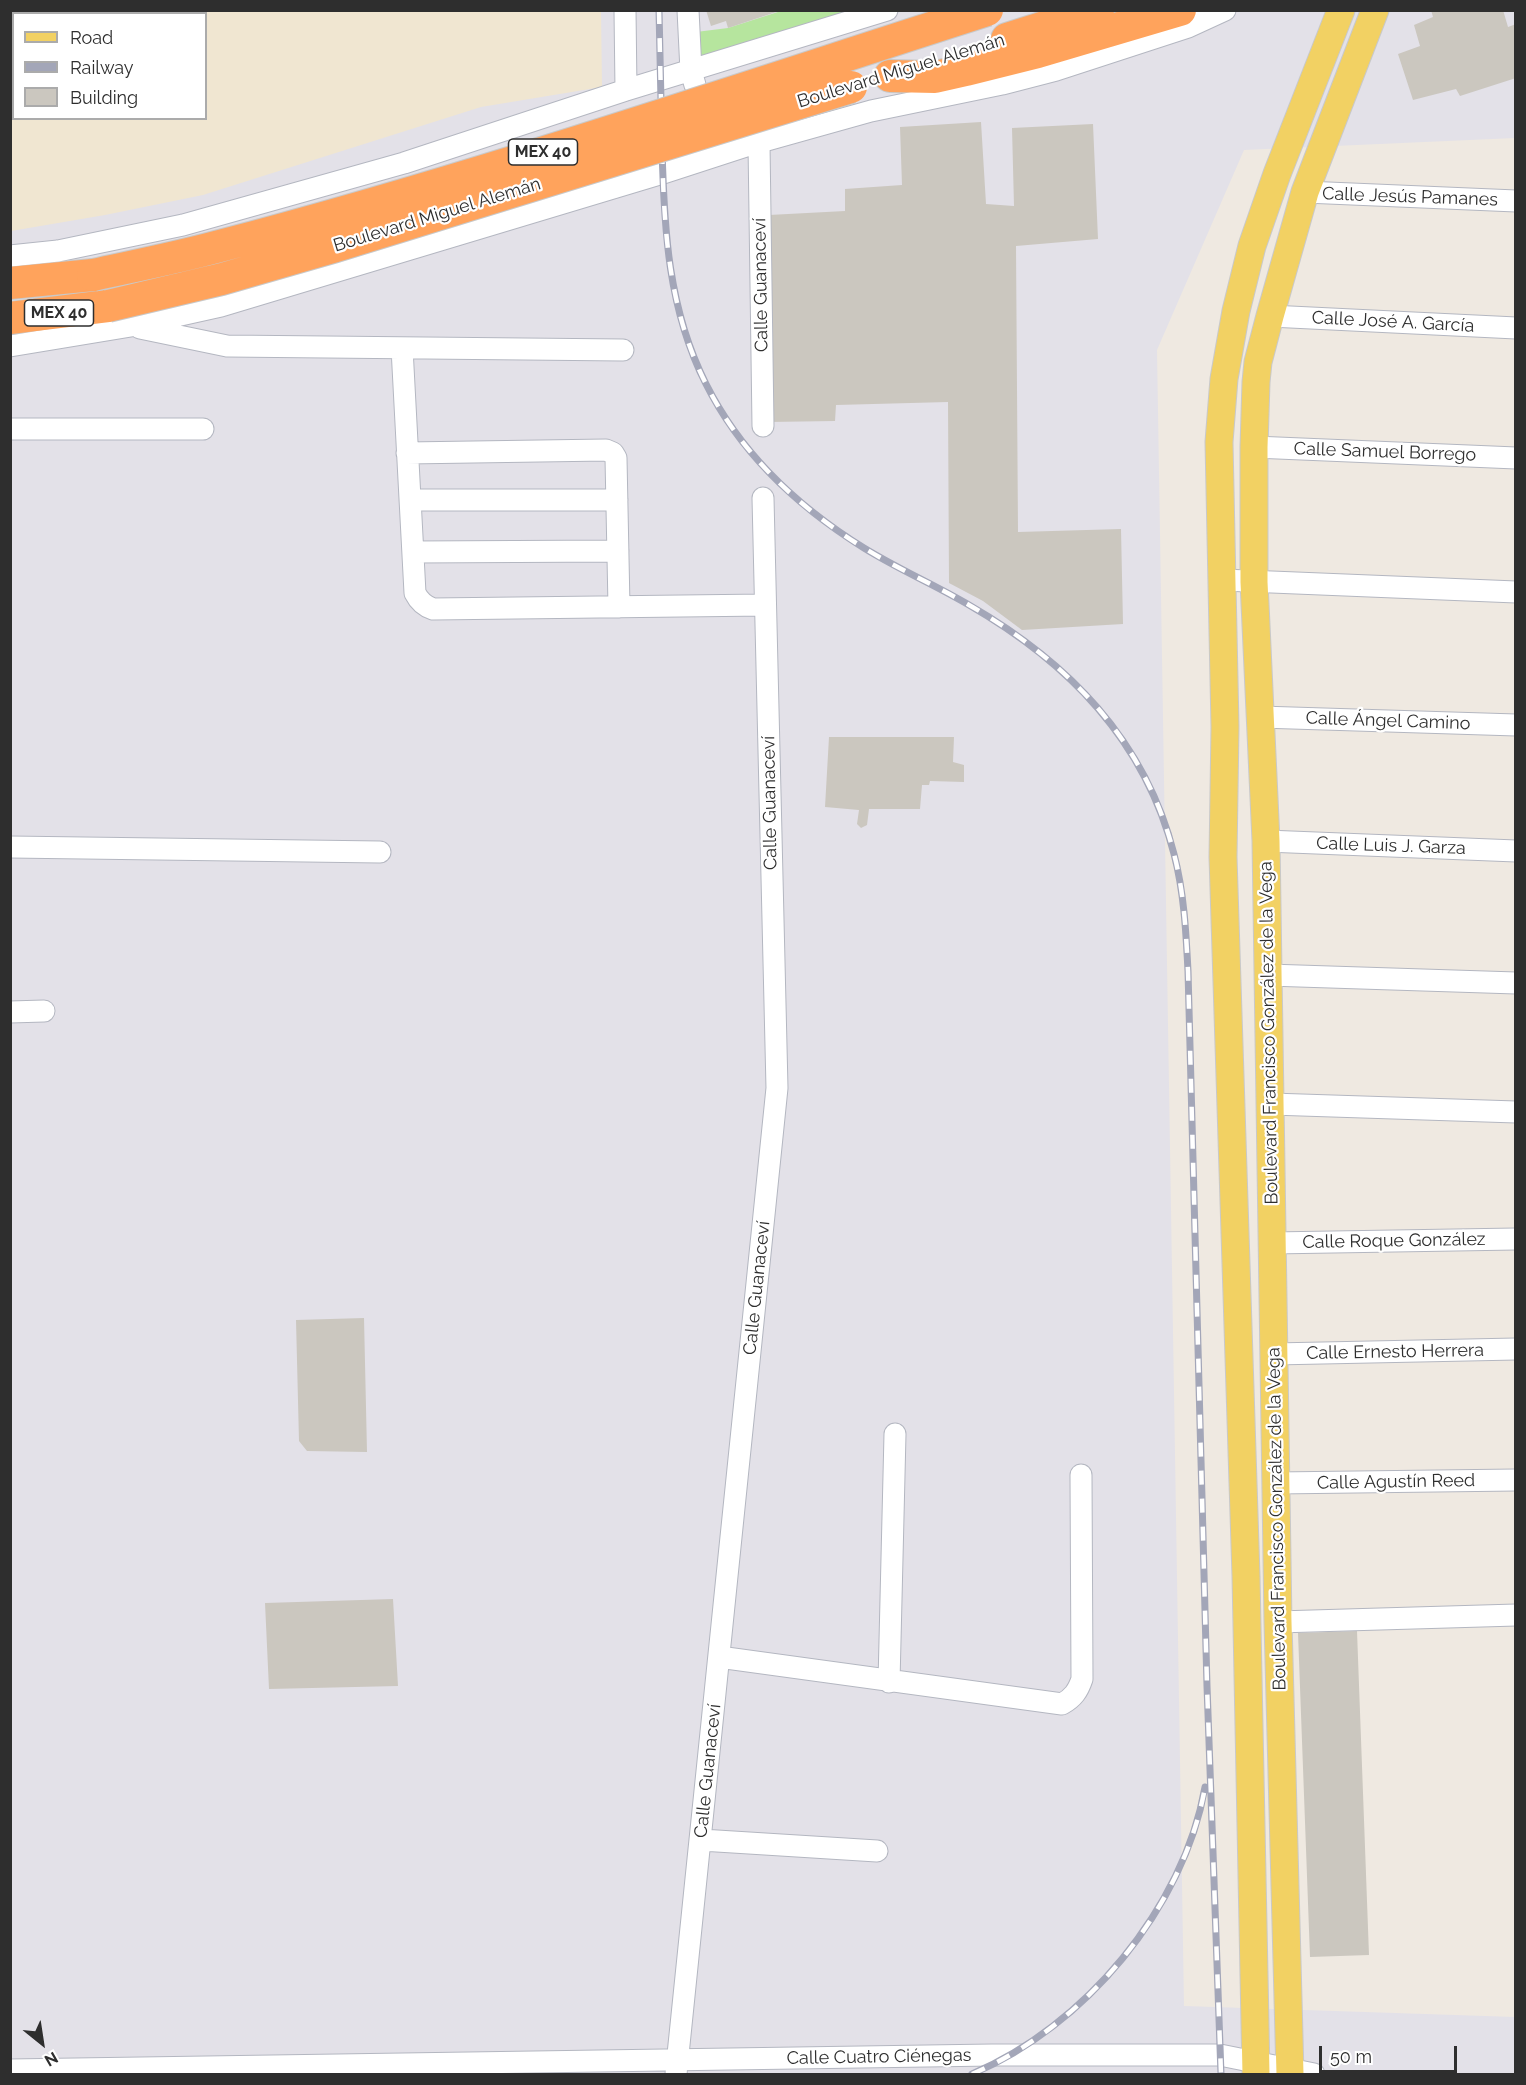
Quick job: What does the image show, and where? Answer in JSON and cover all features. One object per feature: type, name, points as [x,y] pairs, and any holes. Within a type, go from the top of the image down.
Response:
[{"type":"highway","name":"Boulevard Miguel Alemán","points":[[10,283],[93,275],[213,248],[325,218],[487,170],[987,10]]},
{"type":"highway","name":"Boulevard Miguel Alemán","points":[[10,318],[108,306],[222,279],[890,76],[1098,10]]},
{"type":"highway","points":[[890,76],[935,77],[966,70],[1038,52],[1180,10]]},
{"type":"main road","points":[[1322,10],[1329,40]]},
{"type":"main road","name":"Boulevard Francisco González de la Vega","points":[[1256,2068],[1246,1576],[1223,857],[1225,727],[1220,442],[1224,379],[1236,311],[1252,246],[1341,10]]},
{"type":"main road","name":"Boulevard Francisco González de la Vega","points":[[1298,2073],[1278,1622],[1266,841],[1254,582],[1254,447],[1258,362],[1270,316],[1305,192],[1375,10]]},
{"type":"street","points":[[625,10],[626,90]]},
{"type":"street","points":[[688,10],[691,71],[701,99],[712,118],[753,145]]},
{"type":"street","points":[[10,256],[58,251],[183,225],[404,164],[626,90],[887,10]]},
{"type":"street","points":[[10,346],[131,326],[221,306],[871,111],[1002,84],[1056,70],[1188,27],[1225,10]]},
{"type":"street","points":[[578,106],[594,122],[605,143],[608,165],[606,190]]},
{"type":"street","name":"Calle Guanaceví","points":[[753,145],[763,426]]},
{"type":"street","name":"Calle Jesús Pamanes","points":[[1305,192],[1515,201]]},
{"type":"street","name":"Calle José A. García","points":[[1270,316],[1515,328]]},
{"type":"street","points":[[131,326],[227,346],[622,350]]},
{"type":"street","points":[[402,348],[415,593],[422,603],[433,609],[765,605]]},
{"type":"street","points":[[10,429],[203,429]]},
{"type":"street","name":"Calle Samuel Borrego","points":[[1254,447],[1515,458]]},
{"type":"street","points":[[407,453],[606,450],[613,453],[616,458],[619,607]]},
{"type":"street","name":"Calle Guanaceví","points":[[678,2067],[777,1088],[763,498]]},
{"type":"street","points":[[410,500],[617,500]]},
{"type":"street","points":[[413,552],[618,551]]},
{"type":"street","points":[[1223,580],[1515,592]]},
{"type":"street","name":"Calle Ángel Camino","points":[[1260,717],[1515,724]]},
{"type":"street","name":"Calle Luis J. Garza","points":[[1266,841],[1515,851]]},
{"type":"street","points":[[10,847],[380,852]]},
{"type":"street","points":[[1268,975],[1515,984]]},
{"type":"street","points":[[10,1012],[44,1011]]},
{"type":"street","points":[[1271,1104],[1515,1112]]},
{"type":"street","name":"Calle Roque González","points":[[1272,1243],[1515,1239]]},
{"type":"street","name":"Calle Ernesto Herrera","points":[[1274,1354],[1515,1349]]},
{"type":"street","points":[[889,1682],[895,1434]]},
{"type":"street","points":[[719,1657],[1062,1704],[1071,1699],[1079,1690],[1082,1679],[1081,1476]]},
{"type":"street","name":"Calle Agustín Reed","points":[[1276,1483],[1515,1480]]},
{"type":"street","points":[[1278,1622],[1515,1615]]},
{"type":"street","points":[[701,1840],[877,1851]]},
{"type":"street","name":"Calle Cuatro Ciénegas","points":[[10,2070],[678,2067],[992,2055],[1220,2055],[1256,2068],[1298,2073]]},
{"type":"shaded area","points":[[11,11],[1515,11],[1515,138],[1244,150],[1157,350],[1184,2006],[1515,2017],[1515,2074],[11,2074]]},
{"type":"shaded area","points":[[11,11],[601,11],[602,87],[481,107],[203,195],[11,231]]},
{"type":"green space","points":[[781,11],[878,11],[694,65],[696,32],[728,28]]},
{"type":"building","points":[[706,10],[779,11],[728,28],[726,21],[711,26]]},
{"type":"building","points":[[1431,10],[1503,10],[1508,27],[1516,24],[1516,78],[1460,96],[1456,89],[1413,100],[1398,54],[1420,46],[1414,25],[1433,17]]},
{"type":"building","points":[[981,122],[986,204],[1014,206],[1012,128],[1093,124],[1098,239],[1016,246],[1018,532],[1121,529],[1123,624],[1022,630],[983,601],[949,583],[948,402],[836,405],[835,421],[768,422],[769,215],[845,211],[845,189],[902,185],[900,127]]},
{"type":"building","points":[[829,737],[954,737],[953,762],[964,765],[964,782],[930,781],[929,785],[922,785],[920,809],[869,809],[867,825],[861,828],[857,824],[859,810],[825,807]]},
{"type":"building","points":[[364,1318],[367,1452],[307,1451],[299,1441],[296,1320]]},
{"type":"building","points":[[393,1599],[398,1686],[269,1689],[265,1603]]},
{"type":"building","points":[[1357,1631],[1369,1955],[1310,1957],[1298,1633]]},
{"type":"railway","points":[[659,10],[664,208],[670,268],[683,327],[693,356],[720,409],[736,433],[773,477],[816,515],[864,548],[1005,627],[1070,679],[1098,708],[1144,775],[1161,813],[1174,854],[1182,897],[1188,971],[1207,1686],[1221,2074]]},
{"type":"railway","points":[[972,2074],[1013,2053],[1053,2026],[1089,1994],[1123,1958],[1152,1919],[1175,1876],[1194,1832],[1205,1787]]}]
